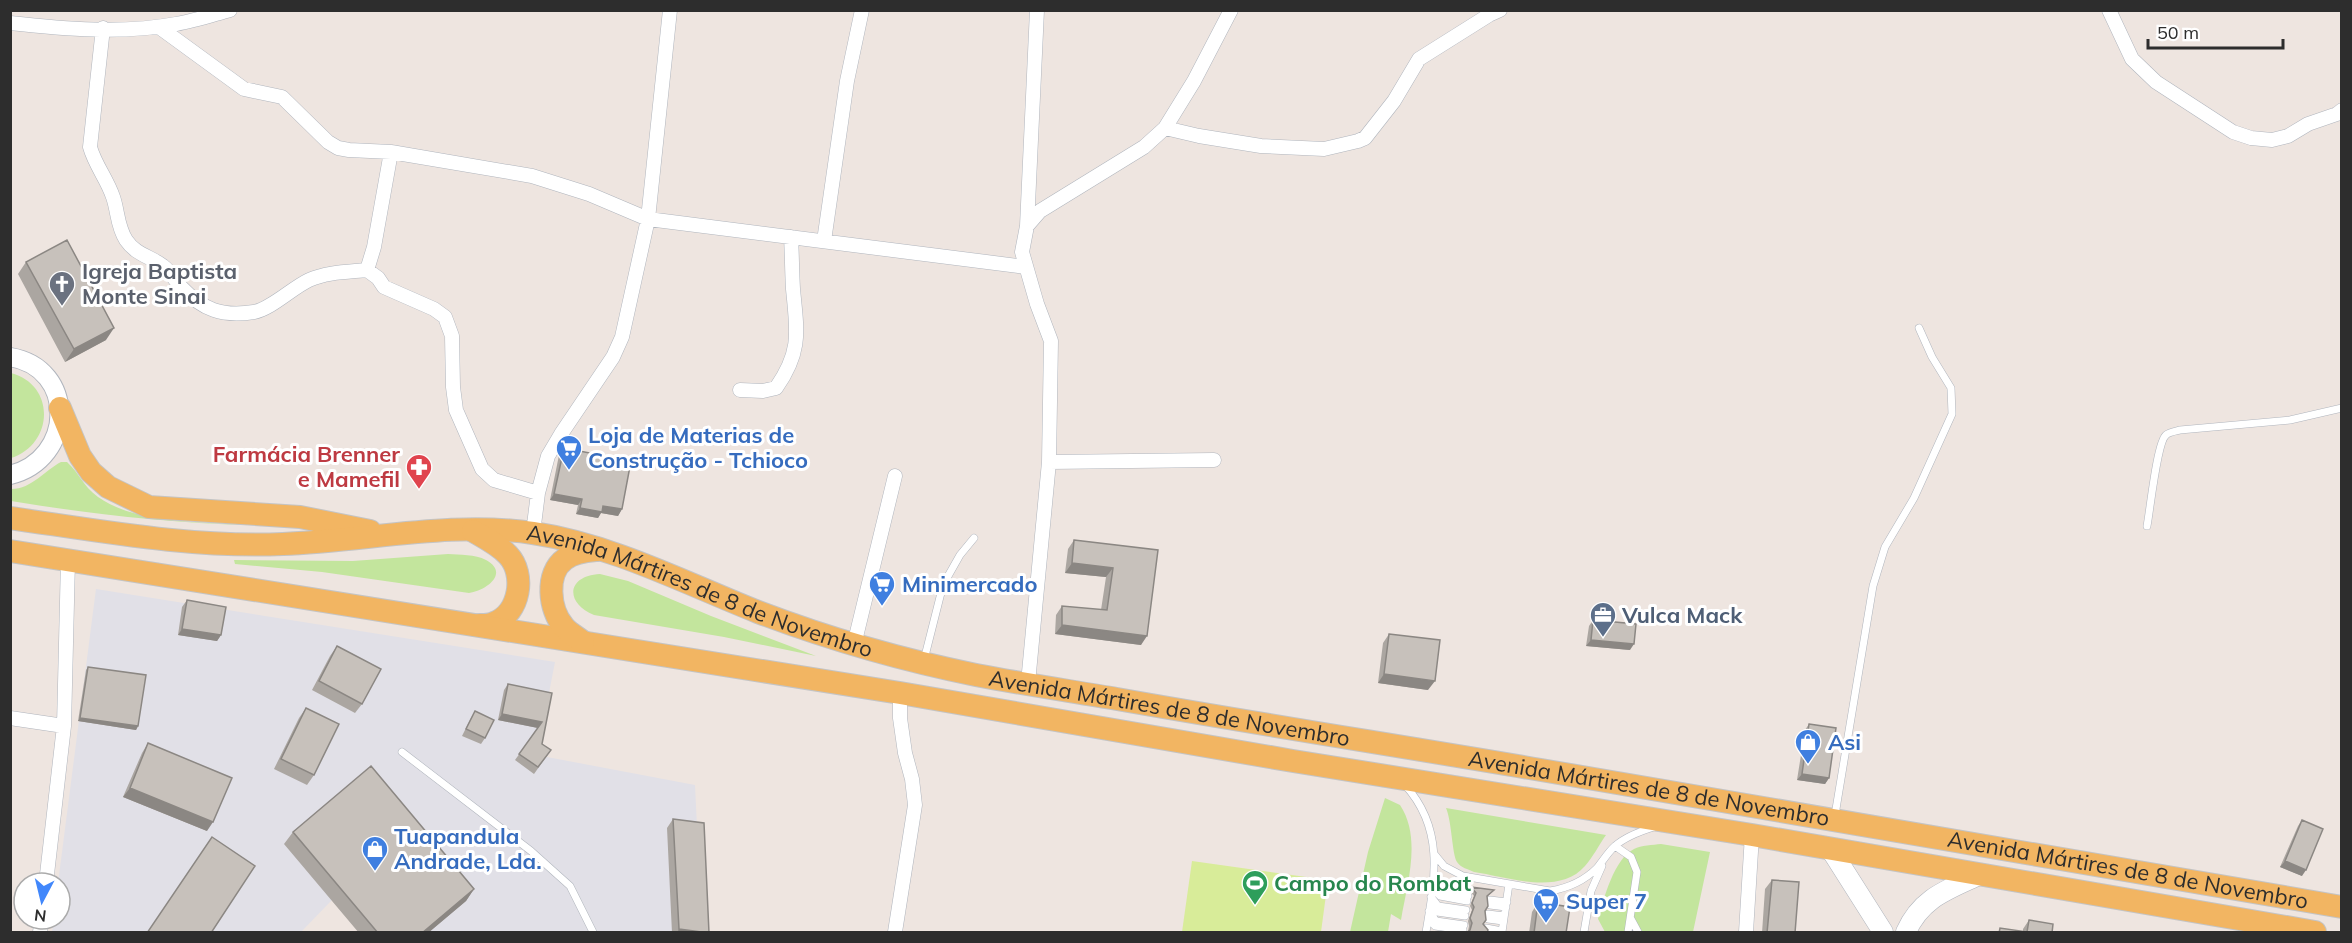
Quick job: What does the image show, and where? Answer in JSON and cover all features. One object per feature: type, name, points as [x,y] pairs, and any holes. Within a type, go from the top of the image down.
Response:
[{"type":"main road","points":[[60,408],[80,456],[91,472],[108,487],[149,507],[300,517],[389,534]]},
{"type":"main road","name":"Avenida Mártires de 8 de Novembro","points":[[10,518],[151,538],[228,545],[333,541],[389,534],[471,529],[532,533],[631,560],[790,623],[854,645],[924,663],[1281,728],[1835,818],[2342,907]]},
{"type":"main road","points":[[471,529],[508,555],[516,566],[519,580],[518,593],[508,615],[494,623],[479,625]]},
{"type":"main road","points":[[583,642],[564,627],[558,617],[552,601],[551,585],[555,572],[565,559],[581,552],[598,550]]},
{"type":"main road","name":"Avenida Mártires de 8 de Novembro","points":[[10,551],[900,693],[1399,778],[1752,835],[2315,933]]},
{"type":"main road","points":[[1831,850],[1883,933]]},
{"type":"main road","points":[[1906,933],[1911,920],[1932,896],[1978,875]]},
{"type":"street","points":[[27,25],[29,10]]},
{"type":"street","points":[[10,23],[103,28],[159,27],[230,10]]},
{"type":"street","points":[[532,533],[538,493],[548,456],[614,357],[622,336],[648,219],[670,10]]},
{"type":"street","points":[[824,241],[847,81],[862,10]]},
{"type":"street","points":[[1028,683],[1049,462],[1050,341],[1022,252],[1027,226],[1037,10]]},
{"type":"street","points":[[1027,226],[1040,211],[1144,147],[1165,128],[1194,81],[1231,10]]},
{"type":"street","points":[[1165,128],[1261,146],[1324,148],[1358,141],[1365,138],[1394,101],[1419,59],[1500,10]]},
{"type":"street","points":[[2109,10],[2132,59],[2156,82],[2233,132],[2250,138],[2272,140],[2288,136],[2308,124],[2342,110]]},
{"type":"street","points":[[159,27],[244,89],[282,97],[328,142],[349,150],[392,152],[532,176],[589,194],[648,219],[1026,267]]},
{"type":"street","points":[[103,28],[90,147],[94,162],[104,175],[113,198],[117,222],[127,241],[142,256],[163,266],[181,287],[206,309],[229,314],[257,312],[322,274],[367,270],[378,278],[384,287],[434,309],[445,317],[452,336],[456,410],[482,469],[494,480],[538,493]]},
{"type":"street","points":[[367,270],[375,247],[392,152]]},
{"type":"street","points":[[740,390],[763,391],[776,388],[783,379],[796,347],[798,334],[791,237]]},
{"type":"street","points":[[10,344],[49,381],[56,393],[60,408],[59,431],[49,451],[33,467],[10,475]]},
{"type":"street","points":[[10,357],[28,363],[39,370]]},
{"type":"street","points":[[1049,462],[1214,460]]},
{"type":"street","points":[[854,645],[896,476]]},
{"type":"street","points":[[47,871],[64,726],[68,560]]},
{"type":"street","points":[[895,933],[915,805],[900,718],[900,693]]},
{"type":"street","points":[[10,718],[64,726]]},
{"type":"street","points":[[1746,933],[1752,835]]},
{"type":"lane","points":[[1835,818],[1873,586],[1885,547],[1914,498],[1952,414],[1951,388],[1932,357],[1919,328]]},
{"type":"lane","points":[[2147,526],[2159,453],[2166,435],[2180,430],[2290,420],[2342,408]]},
{"type":"lane","points":[[924,663],[943,585],[960,555],[974,538]]},
{"type":"lane","points":[[402,752],[531,851],[570,886],[593,933]]},
{"type":"lane","points":[[1399,778],[1418,799],[1432,837],[1435,855],[1428,926]]},
{"type":"lane","points":[[1435,855],[1444,866],[1462,876],[1550,891],[1563,889],[1579,882],[1595,870],[1616,846],[1643,830],[1671,822]]},
{"type":"lane","points":[[1616,846],[1631,857],[1637,872],[1628,933]]},
{"type":"lane","points":[[1584,933],[1591,891],[1606,856]]},
{"type":"lane","points":[[1486,928],[1502,932],[1509,884]]},
{"type":"lane","points":[[1433,886],[1441,892],[1468,899]]},
{"type":"lane","points":[[1431,900],[1438,906],[1466,913]]},
{"type":"lane","points":[[1490,902],[1506,904]]},
{"type":"lane","points":[[1488,916],[1504,918]]},
{"type":"lane","points":[[1630,918],[1638,933]]},
{"type":"lane","points":[[1428,926],[1436,921],[1463,928]]},
{"type":"shaded area","points":[[96,589],[555,662],[542,729],[528,743],[547,757],[695,785],[702,932],[359,932],[332,900],[301,932],[52,932],[72,931],[72,871],[60,871]]},
{"type":"green space","points":[[11,373],[26,380],[36,389],[42,401],[44,415],[42,428],[35,440],[25,451],[11,458]]},
{"type":"green space","points":[[61,462],[67,462],[88,488],[113,506],[150,517],[170,520],[248,525],[188,522],[129,517],[11,501],[10,489],[31,483]]},
{"type":"green space","points":[[448,554],[482,558],[493,565],[496,576],[482,589],[469,593],[322,572],[235,564],[234,560],[353,561]]},
{"type":"green space","points":[[600,574],[628,581],[816,656],[724,637],[594,615],[578,604],[573,591],[581,580]]},
{"type":"green space","points":[[1385,798],[1400,805],[1407,818],[1412,846],[1401,920],[1391,914],[1388,932],[1350,932],[1368,852]]},
{"type":"green space","points":[[1446,808],[1606,835],[1585,866],[1574,875],[1547,882],[1517,880],[1474,872],[1457,862]]},
{"type":"green space","points":[[1661,844],[1710,852],[1693,932],[1605,932],[1598,919],[1615,870],[1627,854],[1637,848]]},
{"type":"green space","name":"Campo do Rombat","points":[[1192,861],[1328,880],[1321,932],[1182,932]]},
{"type":"building","name":"Igreja Baptista Monte Sinai","points":[[67,240],[114,328],[74,349],[26,262]]},
{"type":"building","points":[[564,448],[631,461],[622,509],[603,506],[602,512],[580,508],[582,499],[554,494]]},
{"type":"building","points":[[1074,540],[1158,550],[1147,636],[1062,625],[1062,606],[1107,610],[1113,568],[1072,563]]},
{"type":"building","points":[[187,600],[226,607],[221,635],[182,629]]},
{"type":"building","points":[[1593,620],[1636,624],[1634,644],[1591,640]]},
{"type":"building","points":[[1389,634],[1440,640],[1435,681],[1384,674]]},
{"type":"building","points":[[337,646],[381,669],[362,704],[319,681]]},
{"type":"building","points":[[88,667],[146,675],[138,726],[80,718]]},
{"type":"building","points":[[508,684],[552,693],[542,744],[551,750],[538,767],[519,754],[542,722],[502,714]]},
{"type":"building","points":[[306,708],[339,724],[314,775],[281,759]]},
{"type":"building","points":[[475,711],[494,720],[485,738],[466,729]]},
{"type":"building","points":[[1809,724],[1836,728],[1829,778],[1802,774]]},
{"type":"building","points":[[148,743],[232,778],[213,822],[130,788]]},
{"type":"building","name":"Tuapandula Andrade, Lda.","points":[[371,766],[474,889],[422,933],[378,933],[293,832]]},
{"type":"building","points":[[673,819],[704,823],[709,933],[679,929]]},
{"type":"building","points":[[2302,820],[2323,829],[2306,870],[2285,861]]},
{"type":"building","points":[[212,837],[255,866],[211,933],[147,933]]},
{"type":"building","points":[[1772,880],[1799,882],[1795,933],[1767,933]]},
{"type":"building","points":[[1471,887],[1494,890],[1487,896],[1486,920],[1483,924],[1488,930],[1487,933],[1466,933],[1470,930],[1472,923],[1470,918],[1474,907],[1472,903],[1476,893]]},
{"type":"building","points":[[1538,902],[1570,907],[1566,933],[1534,933]]},
{"type":"building","points":[[2029,920],[2053,924],[2052,933],[1999,933],[2000,928],[2027,932]]},
{"type":"place","name":"Igreja Baptista Monte Sinai","points":[[62,307]]},
{"type":"place","name":"Loja de Materias de Construção - Tchioco","points":[[569,471]]},
{"type":"place","name":"Farmácia Brenner e Mamefil","points":[[419,490]]},
{"type":"place","name":"Minimercado","points":[[882,607]]},
{"type":"place","name":"Vulca Mack","points":[[1603,638]]},
{"type":"place","name":"Asi","points":[[1808,765]]},
{"type":"place","name":"Tuapandula Andrade, Lda.","points":[[375,872]]},
{"type":"place","name":"Campo do Rombat","points":[[1255,906]]},
{"type":"place","name":"Super 7","points":[[1546,924]]}]
